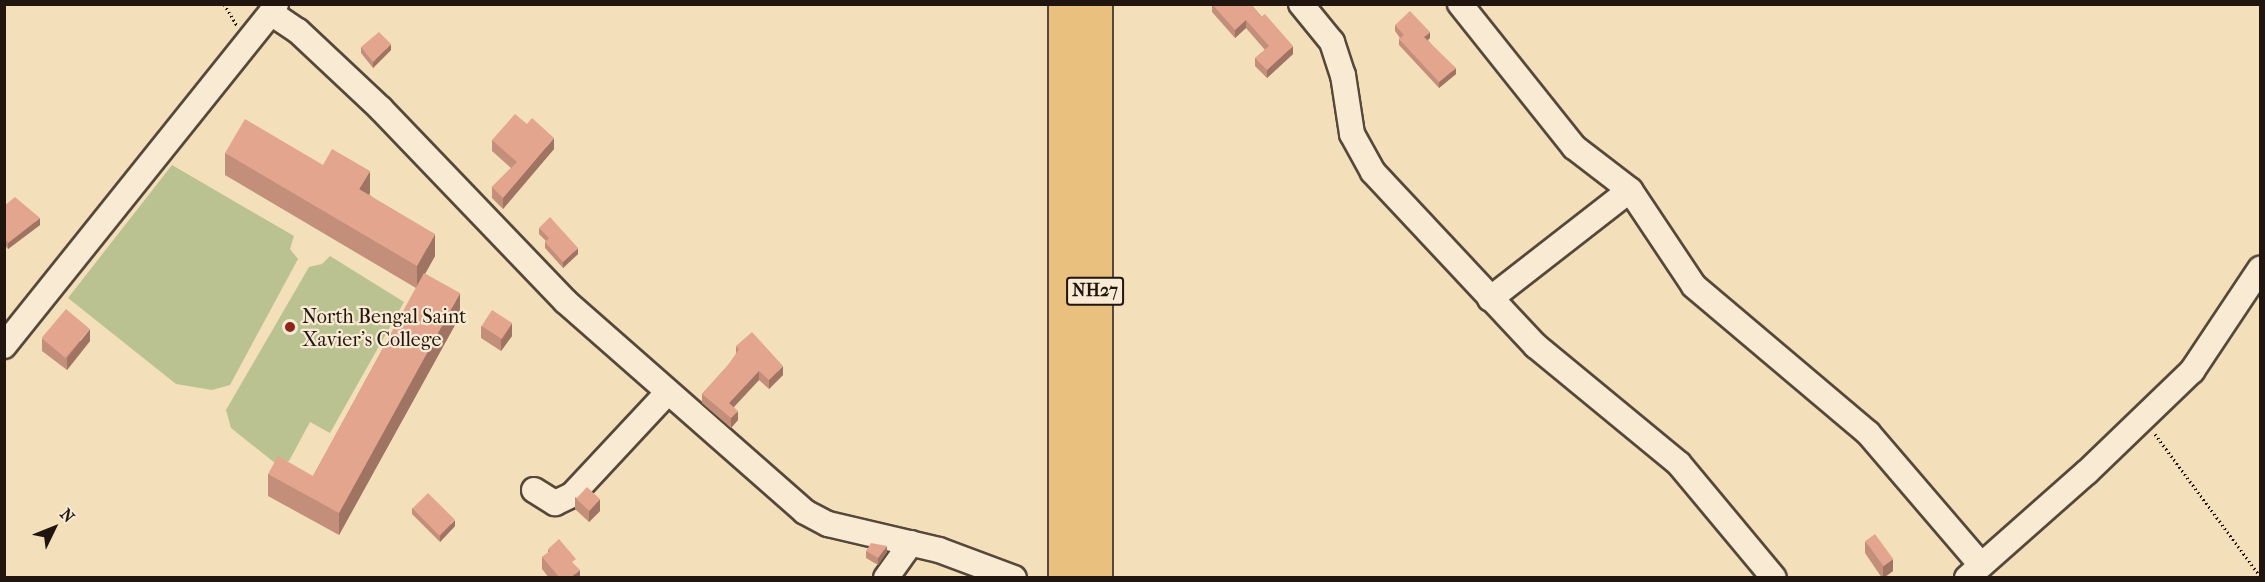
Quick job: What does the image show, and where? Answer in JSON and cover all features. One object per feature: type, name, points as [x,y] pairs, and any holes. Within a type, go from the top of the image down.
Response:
[{"type":"highway","name":"NH27","points":[[1065,4],[1065,578]]},
{"type":"highway","name":"NH27","points":[[1095,4],[1095,578]]},
{"type":"street","points":[[1301,4],[1332,42],[1343,75],[1352,134],[1373,172],[1536,346],[1679,464],[1774,578]]},
{"type":"street","points":[[1460,4],[1574,147],[1630,190],[1694,286],[1868,433],[1974,571],[2192,371],[2260,269]]},
{"type":"street","points":[[4,346],[273,9],[381,109],[565,301],[805,512],[858,533],[911,543],[1014,578]]},
{"type":"street","points":[[1490,299],[1630,190]]},
{"type":"street","points":[[534,490],[555,503],[572,495],[667,393]]},
{"type":"street","points":[[886,578],[911,543]]},
{"type":"path","points":[[2143,418],[2260,576]]},
{"type":"green space","points":[[172,165],[294,236],[290,249],[298,259],[230,385],[212,390],[176,384],[68,298]]},
{"type":"green space","points":[[330,256],[404,302],[330,433],[310,422],[289,461],[275,463],[231,428],[226,410],[309,267],[322,264]]},
{"type":"building","points":[[1212,4],[1251,4],[1261,17],[1265,14],[1293,46],[1267,70],[1255,58],[1269,46],[1246,20],[1235,30]]},
{"type":"building","points":[[1410,11],[1430,32],[1424,37],[1456,68],[1439,82],[1399,39],[1404,35],[1395,25]]},
{"type":"building","points":[[379,32],[391,44],[373,62],[361,47]]},
{"type":"building","points":[[515,114],[527,124],[532,118],[554,138],[503,198],[492,187],[517,162],[492,140]]},
{"type":"building","points":[[245,119],[323,165],[332,149],[370,171],[359,189],[435,234],[417,266],[225,153]]},
{"type":"building","points":[[15,197],[40,218],[8,243],[4,238],[4,206]]},
{"type":"building","points":[[550,217],[578,248],[563,262],[545,242],[549,238],[539,228]]},
{"type":"building","points":[[424,273],[460,293],[339,513],[268,474],[278,456],[313,476]]},
{"type":"building","points":[[66,309],[90,329],[65,358],[42,338]]},
{"type":"building","points":[[492,310],[512,323],[502,339],[482,326]]},
{"type":"building","points":[[752,332],[783,366],[769,380],[759,371],[729,403],[738,411],[731,418],[702,394],[729,364],[739,349],[736,346]]},
{"type":"building","points":[[587,487],[600,499],[589,511],[576,499]]},
{"type":"building","points":[[428,493],[455,520],[439,535],[412,509]]},
{"type":"building","points":[[1875,534],[1893,559],[1884,566],[1865,541]]},
{"type":"building","points":[[559,539],[576,559],[572,562],[580,570],[570,578],[560,578],[542,557]]},
{"type":"building","points":[[871,543],[887,546],[878,558],[866,551]]},
{"type":"place","name":"North Bengal Saint Xavier's College","points":[[290,327]]}]
